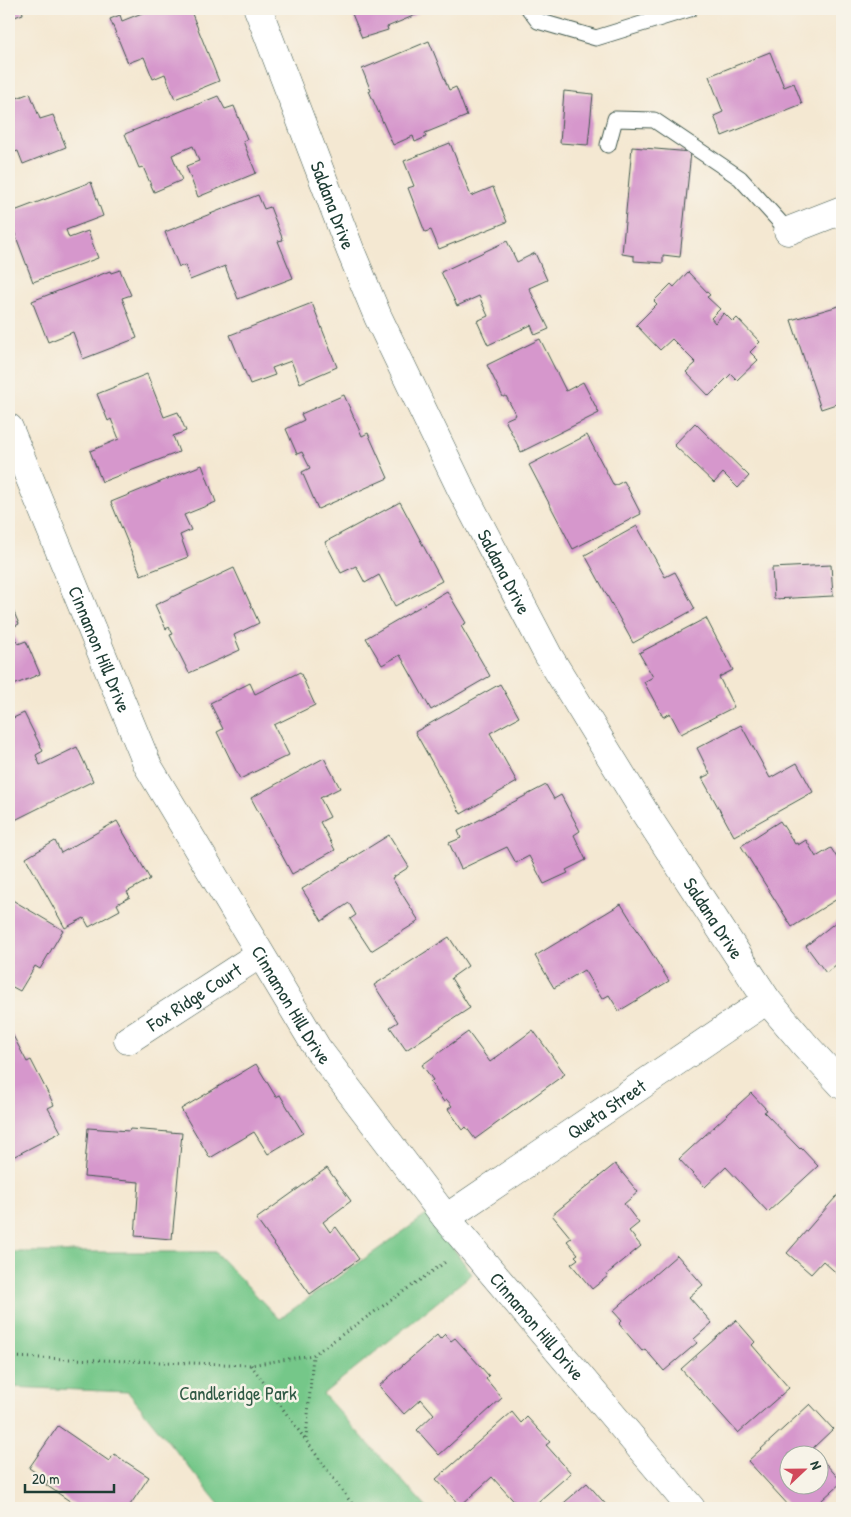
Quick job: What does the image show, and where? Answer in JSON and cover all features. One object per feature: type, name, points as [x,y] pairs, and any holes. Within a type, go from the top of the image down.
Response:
[{"type":"street","name":"Saldana Drive","points":[[258,9],[351,252],[372,301],[460,487],[548,655],[645,814],[767,1000],[842,1085]]},
{"type":"street","points":[[788,231],[842,210]]},
{"type":"street","name":"Cinnamon Hill Drive","points":[[9,428],[148,766],[317,1048],[446,1218],[690,1508]]},
{"type":"street","name":"Fox Ridge Court","points":[[128,1040],[260,954]]},
{"type":"street","name":"Queta Street","points":[[446,1218],[767,1000]]},
{"type":"lane","points":[[530,9],[538,21],[596,38],[690,9]]},
{"type":"lane","points":[[608,145],[615,119],[654,120],[740,178],[788,231]]},
{"type":"path","points":[[9,1357],[251,1365],[313,1355],[470,1245]]},
{"type":"path","points":[[306,1440],[313,1355]]},
{"type":"path","points":[[251,1365],[355,1508]]},
{"type":"green space","name":"Candleridge Park","points":[[428,1214],[472,1274],[323,1394],[427,1508],[222,1508],[128,1392],[9,1387],[9,1252],[215,1252],[279,1319]]},
{"type":"building","points":[[9,9],[22,9],[23,14],[9,19]]},
{"type":"building","points":[[152,9],[190,9],[219,81],[175,99],[165,74],[153,79],[144,57],[128,63],[110,19],[120,15],[122,21]]},
{"type":"building","points":[[350,9],[416,9],[418,14],[387,27],[388,30],[362,38]]},
{"type":"building","points":[[429,41],[449,90],[456,87],[467,116],[425,133],[426,137],[415,142],[413,136],[393,145],[369,91],[371,91],[362,69]]},
{"type":"building","points":[[770,52],[784,87],[794,83],[802,104],[722,136],[714,116],[723,112],[709,76]]},
{"type":"building","points":[[9,79],[17,98],[30,93],[40,119],[53,115],[66,147],[23,164],[18,151],[9,154]]},
{"type":"building","points":[[564,91],[593,94],[588,145],[560,143]]},
{"type":"building","points":[[218,96],[225,109],[234,106],[247,139],[243,141],[256,173],[198,197],[186,166],[199,161],[193,146],[172,155],[182,180],[154,192],[143,167],[139,168],[125,134]]},
{"type":"building","points":[[450,143],[471,196],[493,187],[507,222],[439,249],[431,230],[425,232],[408,188],[414,186],[404,161]]},
{"type":"building","points":[[632,147],[691,152],[680,257],[663,255],[663,263],[634,261],[634,256],[622,254]]},
{"type":"building","points":[[91,182],[103,216],[66,230],[69,238],[88,231],[98,258],[33,282],[9,218],[9,213]]},
{"type":"building","points":[[258,195],[264,209],[270,207],[283,240],[278,241],[293,278],[238,299],[225,266],[190,280],[185,265],[179,267],[165,232]]},
{"type":"building","points":[[507,241],[517,262],[535,253],[547,280],[529,288],[549,329],[535,335],[531,325],[488,345],[477,321],[488,316],[479,296],[457,306],[441,272]]},
{"type":"building","points":[[120,270],[131,295],[122,298],[137,338],[83,359],[73,332],[48,342],[32,301],[110,271],[111,273]]},
{"type":"building","points":[[688,272],[710,295],[707,297],[720,309],[711,318],[715,323],[724,313],[733,322],[737,318],[760,342],[750,352],[758,360],[737,380],[731,374],[709,396],[686,372],[696,363],[672,339],[660,350],[636,325],[657,304],[654,301],[671,284],[674,287]]},
{"type":"building","points":[[312,303],[337,367],[300,383],[291,361],[272,368],[275,375],[250,384],[230,335]]},
{"type":"building","points":[[842,305],[842,402],[821,409],[791,320]]},
{"type":"building","points":[[540,339],[566,391],[583,382],[599,413],[521,452],[505,420],[516,415],[506,396],[503,397],[487,365]]},
{"type":"building","points":[[147,374],[164,417],[178,412],[186,431],[173,436],[179,452],[102,482],[90,451],[119,439],[111,419],[108,421],[97,394]]},
{"type":"building","points":[[344,395],[362,436],[368,433],[388,478],[318,509],[302,472],[310,468],[302,452],[297,454],[286,429],[304,420],[301,414]]},
{"type":"building","points":[[695,423],[749,476],[738,488],[723,473],[714,483],[674,445]]},
{"type":"building","points":[[587,435],[614,486],[624,481],[641,514],[573,549],[529,465]]},
{"type":"building","points":[[202,465],[216,502],[184,515],[191,530],[180,535],[188,557],[141,575],[111,502]]},
{"type":"building","points":[[400,502],[442,581],[395,606],[379,575],[365,583],[356,566],[341,573],[325,542]]},
{"type":"building","points":[[637,526],[665,577],[675,572],[695,609],[633,643],[585,555]]},
{"type":"building","points":[[831,565],[833,596],[774,599],[772,568]]},
{"type":"building","points":[[234,568],[259,623],[234,635],[240,650],[189,673],[170,635],[173,634],[169,627],[166,629],[155,605]]},
{"type":"building","points":[[447,591],[466,623],[461,626],[490,676],[431,710],[400,655],[382,665],[366,638]]},
{"type":"building","points":[[9,601],[19,624],[11,628],[18,644],[26,641],[40,674],[9,687]]},
{"type":"building","points":[[706,618],[733,670],[719,677],[734,707],[681,734],[670,713],[663,717],[644,682],[653,677],[639,653]]},
{"type":"building","points":[[300,672],[315,705],[274,725],[289,755],[240,779],[217,732],[223,729],[210,703],[250,683],[255,694]]},
{"type":"building","points":[[500,684],[519,717],[490,733],[517,782],[461,814],[415,732]]},
{"type":"building","points":[[24,713],[43,751],[36,755],[40,765],[77,747],[93,781],[9,823],[9,720]]},
{"type":"building","points":[[741,725],[770,778],[797,763],[813,792],[734,836],[702,778],[710,774],[697,748]]},
{"type":"building","points":[[324,758],[340,788],[320,798],[330,817],[320,822],[335,850],[292,874],[251,798]]},
{"type":"building","points":[[546,785],[554,799],[561,795],[580,831],[574,835],[586,860],[566,870],[568,873],[544,884],[529,856],[516,863],[507,847],[461,869],[449,843],[461,838],[458,831]]},
{"type":"building","points":[[117,821],[150,879],[127,892],[130,897],[117,904],[120,910],[89,927],[84,918],[65,928],[26,858],[55,841],[61,853]]},
{"type":"building","points":[[780,821],[795,844],[797,843],[798,845],[806,840],[816,857],[831,848],[842,866],[842,896],[792,927],[741,846]]},
{"type":"building","points":[[389,835],[409,867],[392,878],[419,921],[371,951],[350,919],[356,915],[349,903],[322,921],[302,889]]},
{"type":"building","points":[[9,898],[63,930],[40,969],[35,966],[20,991],[9,985]]},
{"type":"building","points":[[621,904],[669,981],[619,1011],[609,995],[602,999],[584,970],[554,988],[535,956]]},
{"type":"building","points":[[842,917],[842,960],[826,973],[806,946]]},
{"type":"building","points":[[449,937],[468,966],[451,978],[470,1008],[406,1050],[390,1027],[398,1022],[374,985]]},
{"type":"building","points":[[9,1028],[27,1062],[31,1060],[54,1105],[48,1108],[61,1132],[9,1159]]},
{"type":"building","points":[[533,1030],[565,1074],[475,1139],[466,1127],[463,1130],[448,1109],[452,1106],[447,1100],[444,1102],[430,1082],[433,1080],[422,1065],[468,1032],[490,1062]]},
{"type":"building","points":[[256,1064],[276,1097],[280,1095],[303,1133],[268,1154],[254,1132],[210,1158],[181,1109]]},
{"type":"building","points":[[751,1093],[767,1110],[764,1112],[818,1166],[768,1212],[726,1167],[705,1187],[679,1159]]},
{"type":"building","points":[[88,1128],[182,1133],[172,1239],[135,1236],[139,1182],[84,1177]]},
{"type":"building","points":[[615,1164],[638,1192],[624,1204],[639,1223],[629,1231],[641,1246],[592,1289],[571,1264],[578,1259],[575,1256],[578,1254],[567,1241],[571,1238],[552,1215]]},
{"type":"building","points":[[327,1168],[351,1201],[323,1222],[330,1232],[336,1227],[359,1259],[310,1294],[256,1219]]},
{"type":"building","points":[[842,1190],[842,1278],[823,1261],[811,1274],[787,1253]]},
{"type":"building","points":[[677,1255],[703,1285],[689,1297],[712,1323],[694,1339],[697,1343],[664,1371],[645,1349],[642,1351],[619,1324],[622,1321],[613,1311]]},
{"type":"building","points":[[736,1320],[755,1342],[752,1345],[789,1388],[738,1433],[681,1369]]},
{"type":"building","points":[[445,1334],[451,1341],[455,1338],[489,1376],[486,1379],[502,1398],[439,1455],[417,1430],[434,1414],[421,1399],[404,1414],[379,1386],[437,1335],[440,1339]]},
{"type":"building","points":[[810,1404],[833,1429],[817,1444],[778,1444],[778,1494],[748,1461]]},
{"type":"building","points":[[512,1412],[521,1423],[527,1417],[550,1442],[546,1445],[571,1473],[531,1508],[520,1508],[492,1477],[460,1506],[436,1479]]},
{"type":"building","points":[[58,1426],[109,1461],[114,1454],[149,1477],[128,1508],[80,1508],[46,1485],[48,1481],[29,1468]]},
{"type":"building","points":[[828,1466],[842,1482],[813,1508],[791,1508],[778,1494],[828,1494]]},
{"type":"building","points":[[587,1483],[609,1508],[558,1508]]}]
